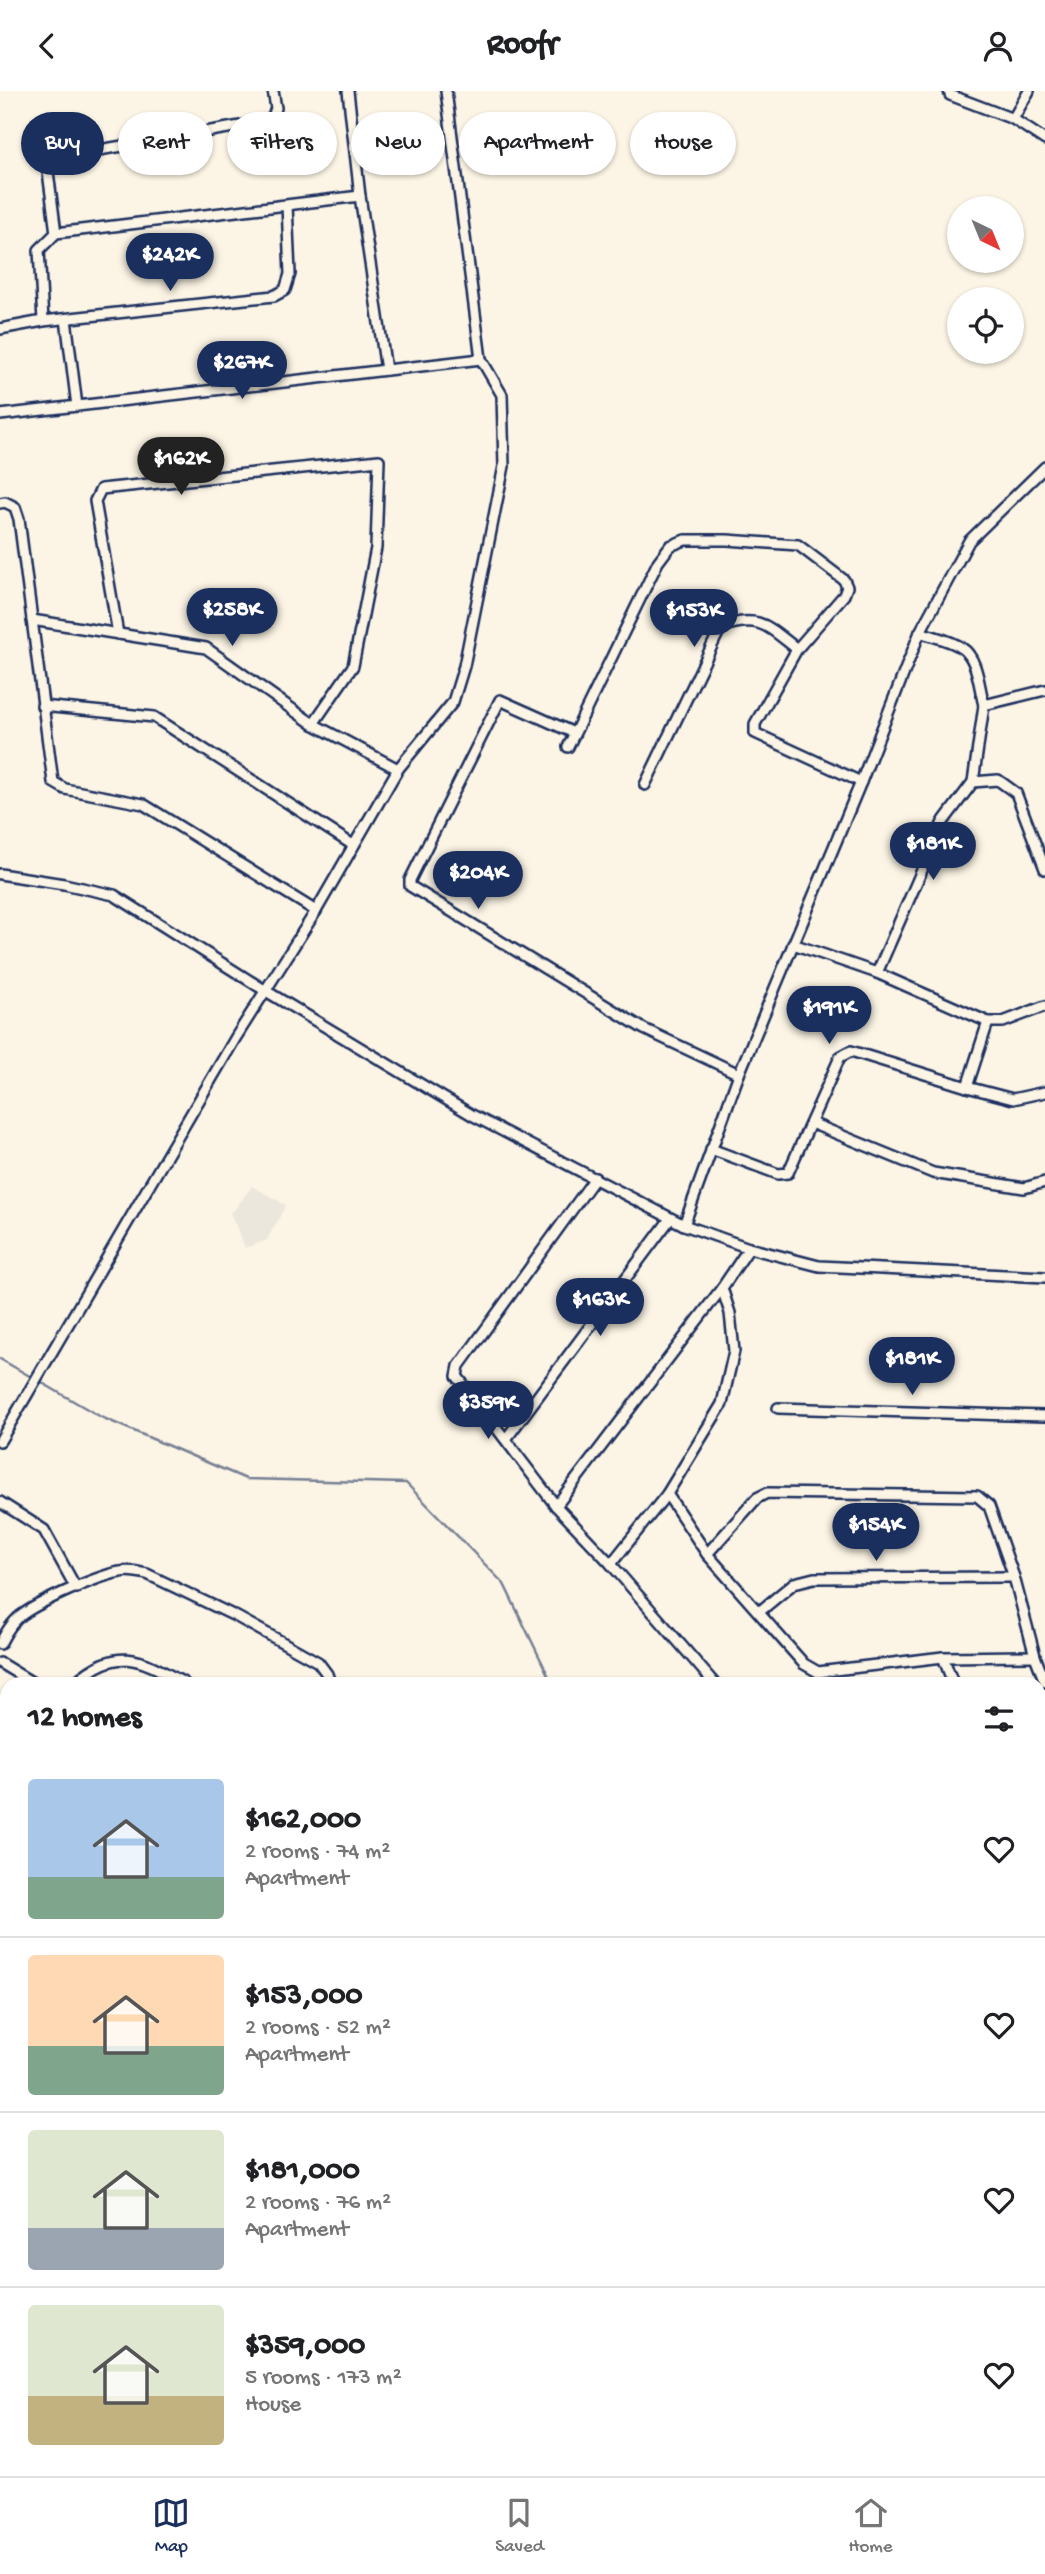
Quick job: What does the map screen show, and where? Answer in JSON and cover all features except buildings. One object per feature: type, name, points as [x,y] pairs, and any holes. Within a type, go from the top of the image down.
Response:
[{"type":"street","points":[[57,233],[47,164],[52,158],[264,123],[273,117],[276,108],[273,91]]},
{"type":"street","points":[[348,91],[360,196],[386,370]]},
{"type":"street","points":[[0,1441],[236,1037],[316,911],[398,768],[453,702],[464,666],[504,467],[502,395],[481,359],[446,91]]},
{"type":"street","points":[[949,91],[950,95],[1013,120],[1045,140]]},
{"type":"street","points":[[1013,120],[1029,91]]},
{"type":"street","points":[[43,321],[40,250],[57,233],[360,196]]},
{"type":"street","points":[[0,329],[43,321],[275,296],[285,290],[290,274],[287,205]]},
{"type":"street","points":[[66,319],[77,406]]},
{"type":"street","points":[[0,415],[481,359]]},
{"type":"street","points":[[118,634],[95,501],[101,489],[379,460],[376,548],[353,666],[313,724]]},
{"type":"street","points":[[684,1225],[739,1074],[861,782],[920,632],[969,541],[1045,467]]},
{"type":"street","points":[[0,503],[5,502],[16,507],[19,519],[53,782],[58,787],[143,804],[316,911]]},
{"type":"street","points":[[568,747],[658,562],[670,546],[685,540],[798,545],[844,580],[847,587],[844,595],[797,649],[755,724],[755,733],[861,782]]},
{"type":"street","points":[[32,620],[206,648],[313,724],[398,768]]},
{"type":"street","points":[[645,785],[721,627],[741,620],[762,622],[797,649]]},
{"type":"street","points":[[877,972],[943,822],[973,782],[984,705],[968,653],[962,647],[920,632]]},
{"type":"street","points":[[984,705],[1045,690]]},
{"type":"street","points":[[574,733],[500,700],[410,880],[410,886],[645,1029],[739,1074]]},
{"type":"street","points":[[42,706],[154,717],[353,845]]},
{"type":"street","points":[[973,782],[998,780],[1016,793],[1045,869]]},
{"type":"street","points":[[0,874],[114,895],[266,991],[472,1115],[684,1225],[750,1248],[820,1266],[1045,1277],[1045,1286]]},
{"type":"street","points":[[793,944],[877,972],[988,1022],[1003,1022],[1045,1006]]},
{"type":"street","points":[[967,1087],[988,1022]]},
{"type":"street","points":[[711,1149],[778,1174],[788,1173],[840,1056],[851,1051],[1013,1099],[1045,1092]]},
{"type":"street","points":[[811,1123],[933,1173],[1024,1188],[1045,1182]]},
{"type":"street","points":[[595,1178],[459,1366],[457,1376],[556,1506],[611,1564],[709,1677]]},
{"type":"street","points":[[506,1439],[670,1219]]},
{"type":"street","points":[[556,1506],[750,1248]]},
{"type":"street","points":[[611,1564],[667,1494],[722,1404],[734,1351],[730,1313],[722,1288]]},
{"type":"street","points":[[778,1408],[1045,1416]]},
{"type":"street","points":[[708,1555],[757,1498],[767,1493],[977,1496],[989,1506],[1014,1577],[1043,1677]]},
{"type":"street","points":[[667,1494],[708,1555],[804,1664],[818,1672],[943,1657],[1035,1656]]},
{"type":"street","points":[[0,1502],[44,1530],[76,1588]]},
{"type":"street","points":[[0,1644],[15,1621],[24,1613],[76,1588],[119,1572],[133,1571],[147,1574],[237,1618],[318,1663],[328,1677]]},
{"type":"street","points":[[759,1612],[794,1583],[814,1578],[1014,1577]]},
{"type":"street","points":[[943,1657],[951,1677]]},
{"type":"street","points":[[82,1677],[119,1658],[130,1658],[145,1662],[173,1677]]},
{"type":"street","points":[[0,1663],[23,1677]]},
{"type":"shaded area","points":[[252,1186],[286,1205],[267,1240],[245,1248],[230,1212]]},
{"type":"waterway","points":[[0,1359],[33,1378]]},
{"type":"waterway","points":[[39,1381],[101,1417],[246,1479],[406,1483],[504,1584],[549,1677]]}]
